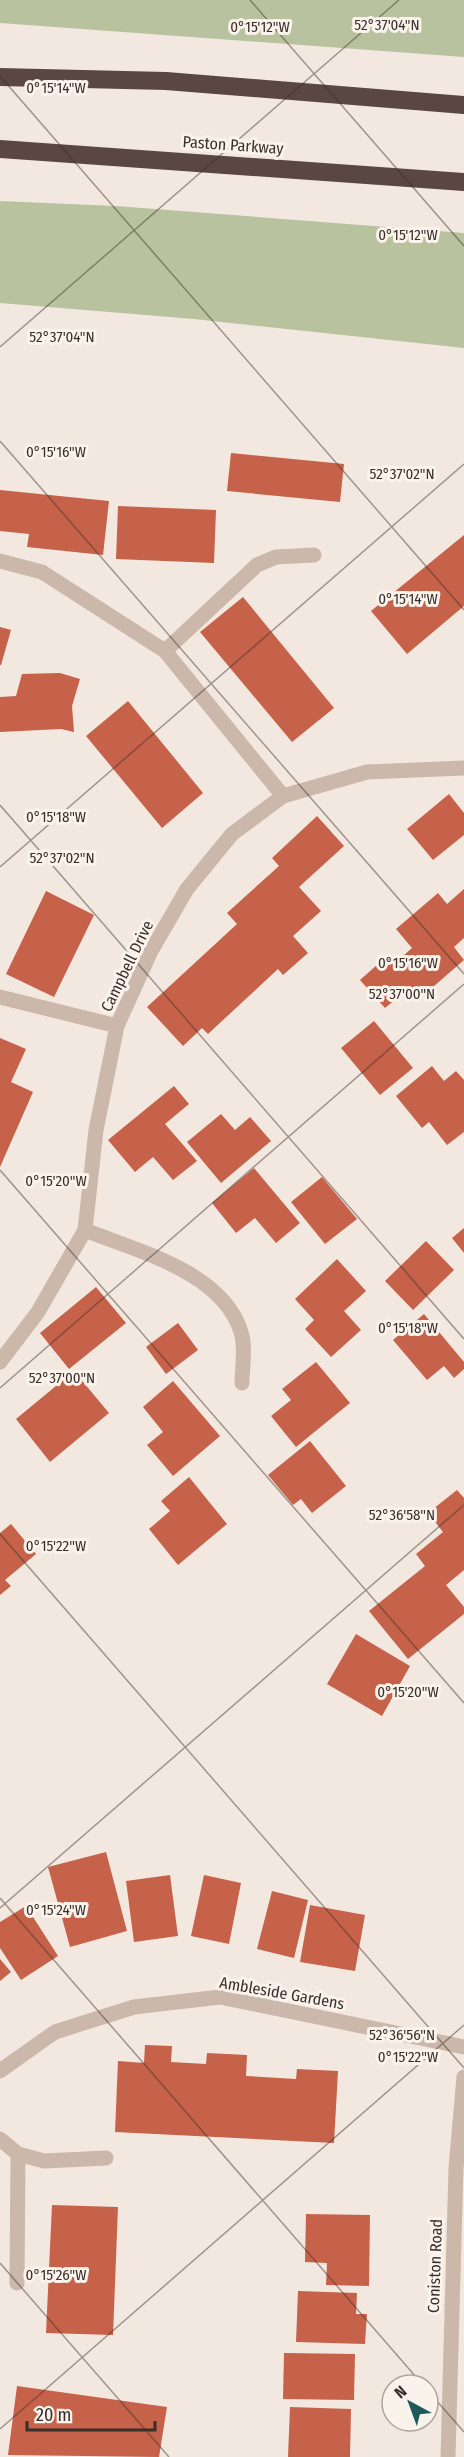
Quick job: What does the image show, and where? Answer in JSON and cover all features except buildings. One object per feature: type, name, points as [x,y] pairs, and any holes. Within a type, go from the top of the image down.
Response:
[{"type":"highway","points":[[0,77],[166,81],[464,105]]},
{"type":"highway","name":"Paston Parkway","points":[[0,148],[464,182]]},
{"type":"street","points":[[165,651],[257,565],[276,557],[314,555]]},
{"type":"street","points":[[0,561],[42,572],[165,651],[283,796]]},
{"type":"street","name":"Campbell Drive","points":[[0,1362],[38,1312],[85,1230],[96,1130],[117,1026],[151,951],[188,889],[232,834],[283,796],[367,772],[464,768]]},
{"type":"street","points":[[0,997],[117,1026]]},
{"type":"street","points":[[85,1230],[164,1262],[203,1281],[232,1312],[242,1334],[242,1383]]},
{"type":"street","name":"Ambleside Gardens","points":[[0,2071],[55,2032],[134,2007],[220,1997],[464,2047]]},
{"type":"street","name":"Coniston Road","points":[[448,2457],[457,2323],[456,2168],[464,2077]]},
{"type":"street","points":[[0,2139],[18,2154],[44,2161],[106,2158]]},
{"type":"street","points":[[17,2283],[18,2154]]},
{"type":"green space","points":[[0,0],[464,0],[464,57],[0,23]]},
{"type":"green space","points":[[0,201],[116,206],[464,233],[464,348],[194,319],[0,303]]}]
